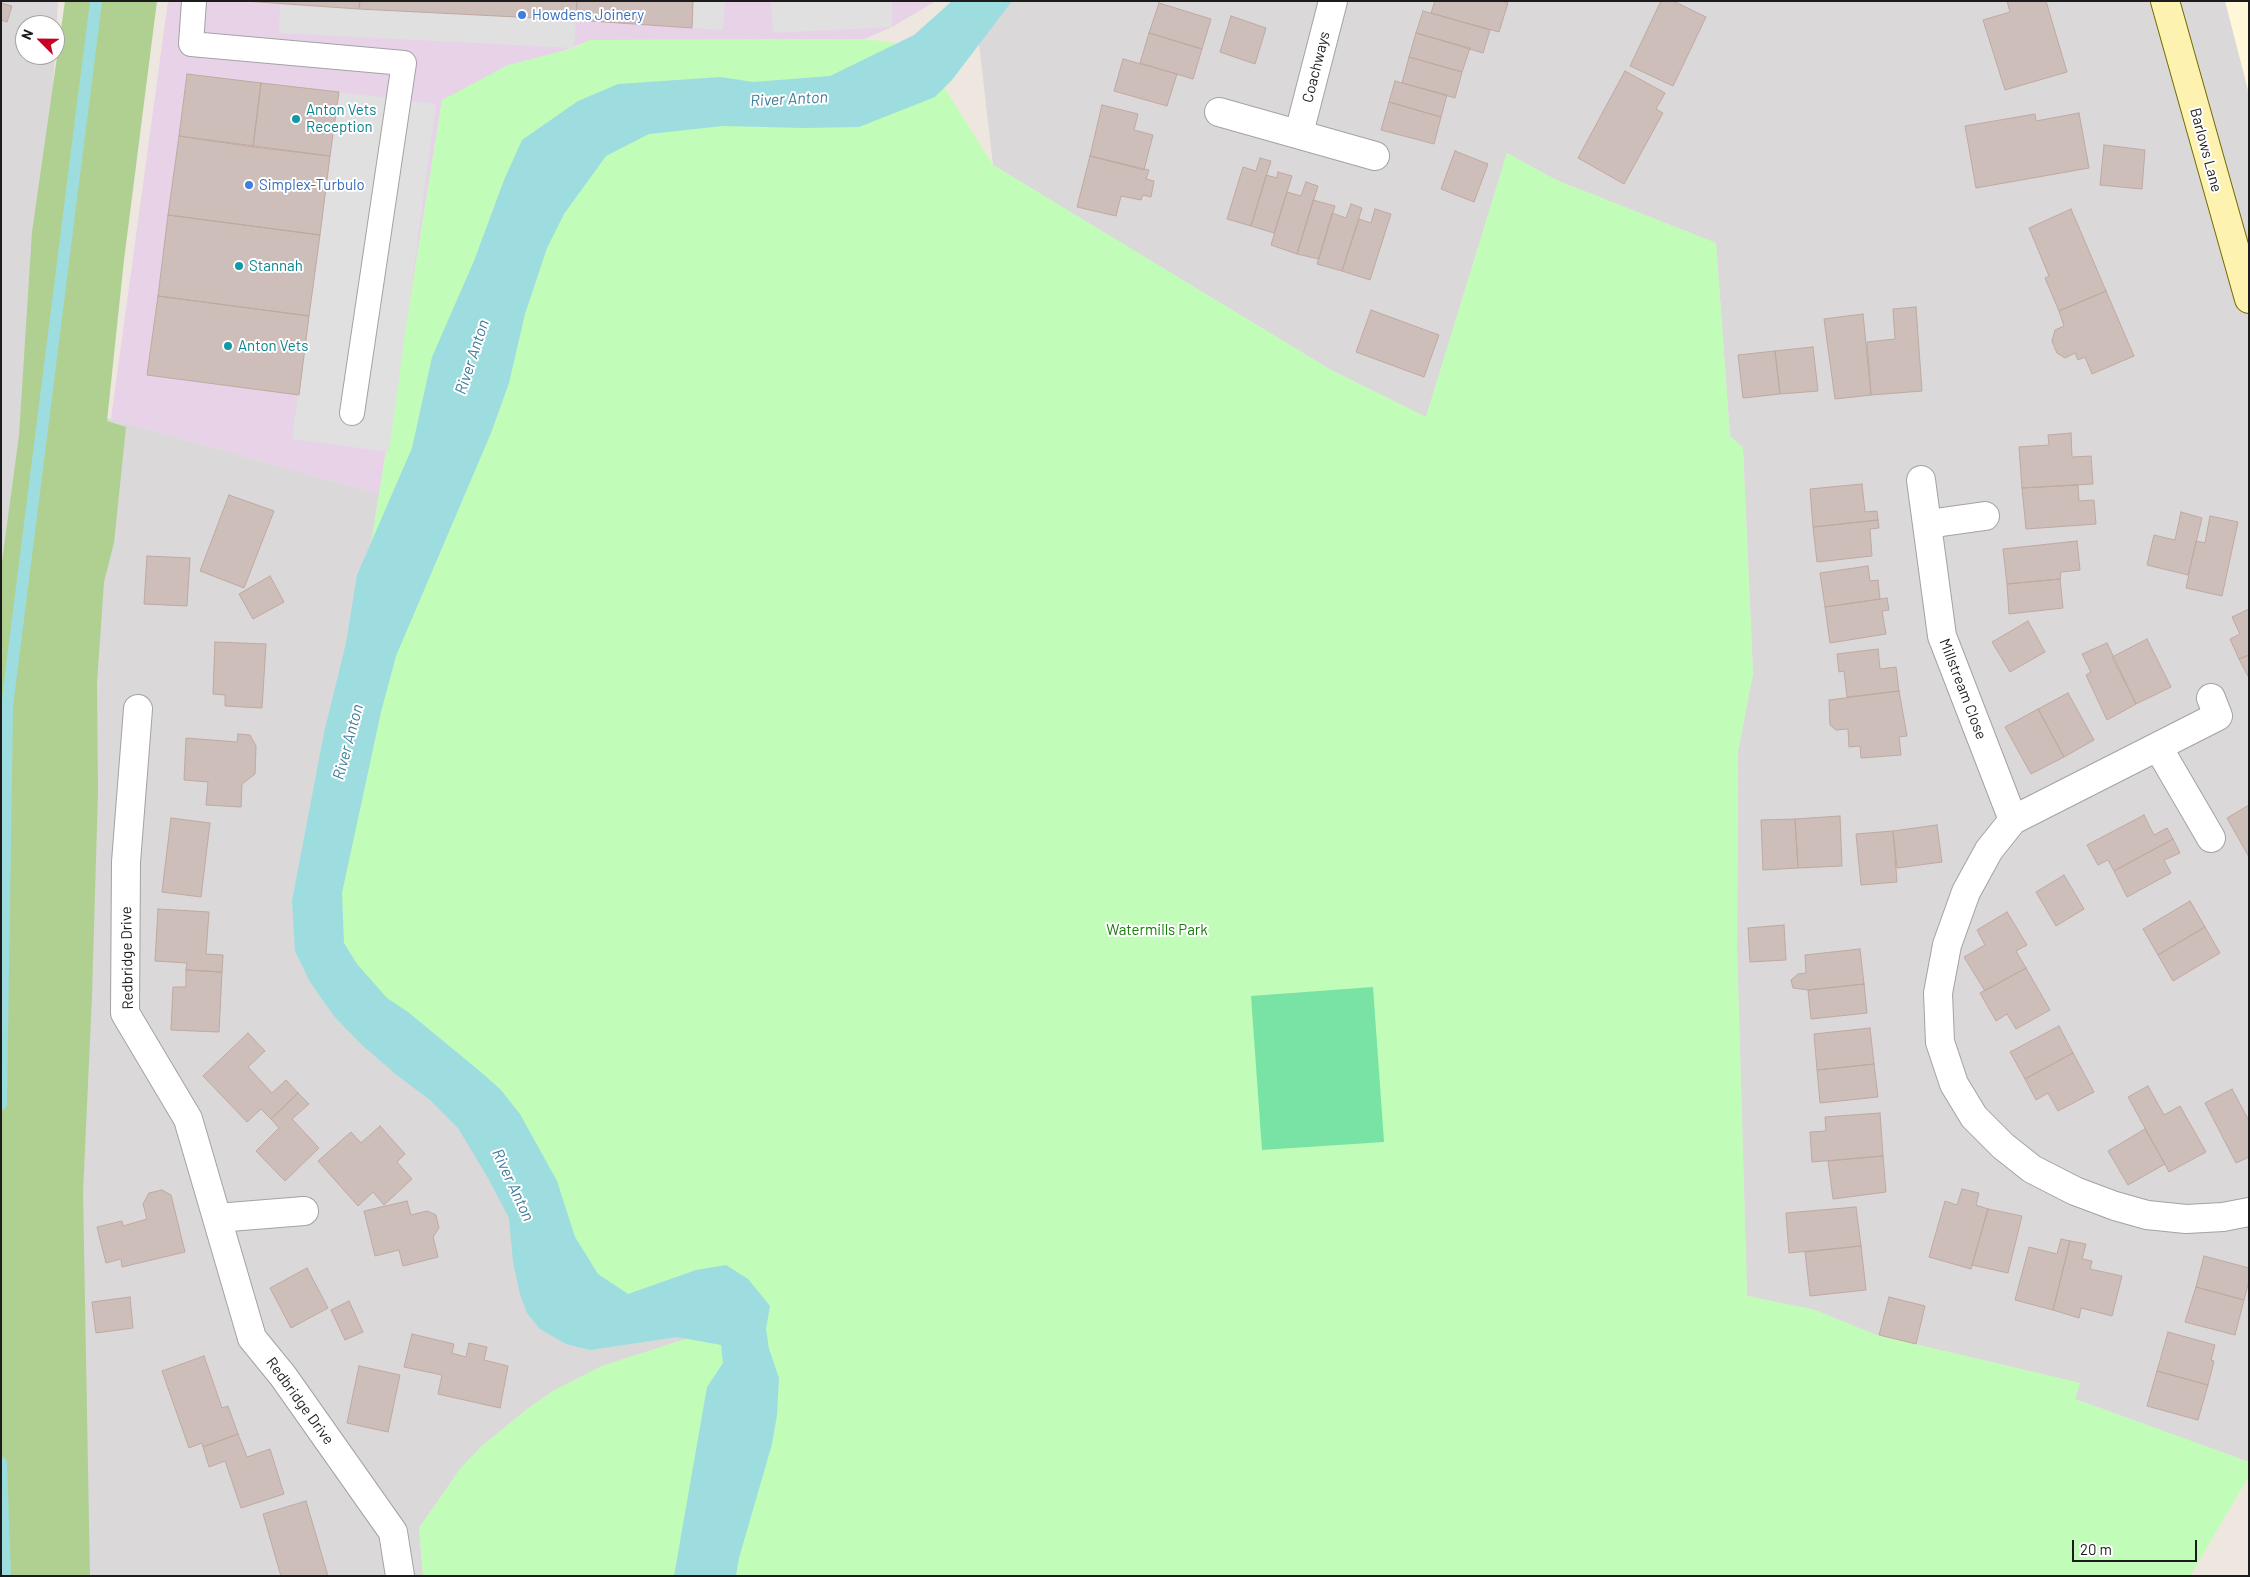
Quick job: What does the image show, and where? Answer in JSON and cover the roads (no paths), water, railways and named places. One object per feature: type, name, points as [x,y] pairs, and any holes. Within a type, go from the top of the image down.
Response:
[{"type":"street","name":"Coachways","points":[[1299,133],[1333,1]]},
{"type":"street","name":"Barlows Lane","points":[[2165,1],[2249,299]]},
{"type":"street","points":[[1219,112],[1299,133],[1375,156]]},
{"type":"street","name":"Millstream Close","points":[[1922,480],[1942,636],[2013,820]]},
{"type":"street","points":[[1928,524],[1984,516]]},
{"type":"street","points":[[2211,698],[2218,716],[2013,820],[1989,850],[1966,892],[1947,945],[1938,993],[1940,1042],[1954,1084],[1974,1117],[2003,1146],[2032,1169],[2075,1191],[2115,1206],[2147,1215],[2186,1219],[2223,1217],[2249,1212]]},
{"type":"street","name":"Redbridge Drive","points":[[138,709],[126,862],[126,1013],[188,1119],[252,1338],[283,1376],[393,1532],[400,1576]]},
{"type":"street","points":[[2158,747],[2211,838]]},
{"type":"street","points":[[217,1218],[304,1211]]},
{"type":"lane","points":[[194,1],[191,44],[404,64],[352,413]]},
{"type":"water","name":"River Anton","points":[[952,1],[1012,1],[952,80],[935,97],[859,127],[723,126],[649,134],[606,156],[564,214],[547,248],[525,314],[509,383],[491,433],[396,656],[381,712],[342,893],[344,943],[357,964],[387,998],[408,1012],[501,1090],[520,1114],[557,1181],[575,1237],[598,1274],[628,1294],[696,1270],[726,1265],[748,1279],[770,1306],[766,1329],[769,1349],[779,1378],[777,1415],[772,1444],[739,1558],[736,1576],[674,1576],[707,1387],[723,1363],[721,1345],[677,1337],[590,1350],[566,1344],[540,1329],[527,1313],[520,1294],[513,1262],[509,1218],[488,1178],[458,1128],[430,1100],[362,1045],[334,1016],[310,982],[295,951],[292,901],[324,733],[346,643],[357,575],[412,448],[432,357],[474,261],[504,180],[522,140],[578,101],[618,84],[721,77],[753,82],[830,76],[914,35]]},
{"type":"waterway","points":[[1,1104],[7,706],[96,1]]},
{"type":"waterway","points":[[1,1463],[5,1576]]},
{"type":"place","name":"Howdens Joinery","points":[[522,15]]},
{"type":"place","name":"Anton Vets Reception","points":[[296,119]]},
{"type":"place","name":"Simplex-Turbulo","points":[[249,185]]},
{"type":"place","name":"Stannah","points":[[239,266]]},
{"type":"place","name":"Anton Vets","points":[[228,346]]},
{"type":"park label","name":"Watermills Park","points":[[1157,930]]}]
